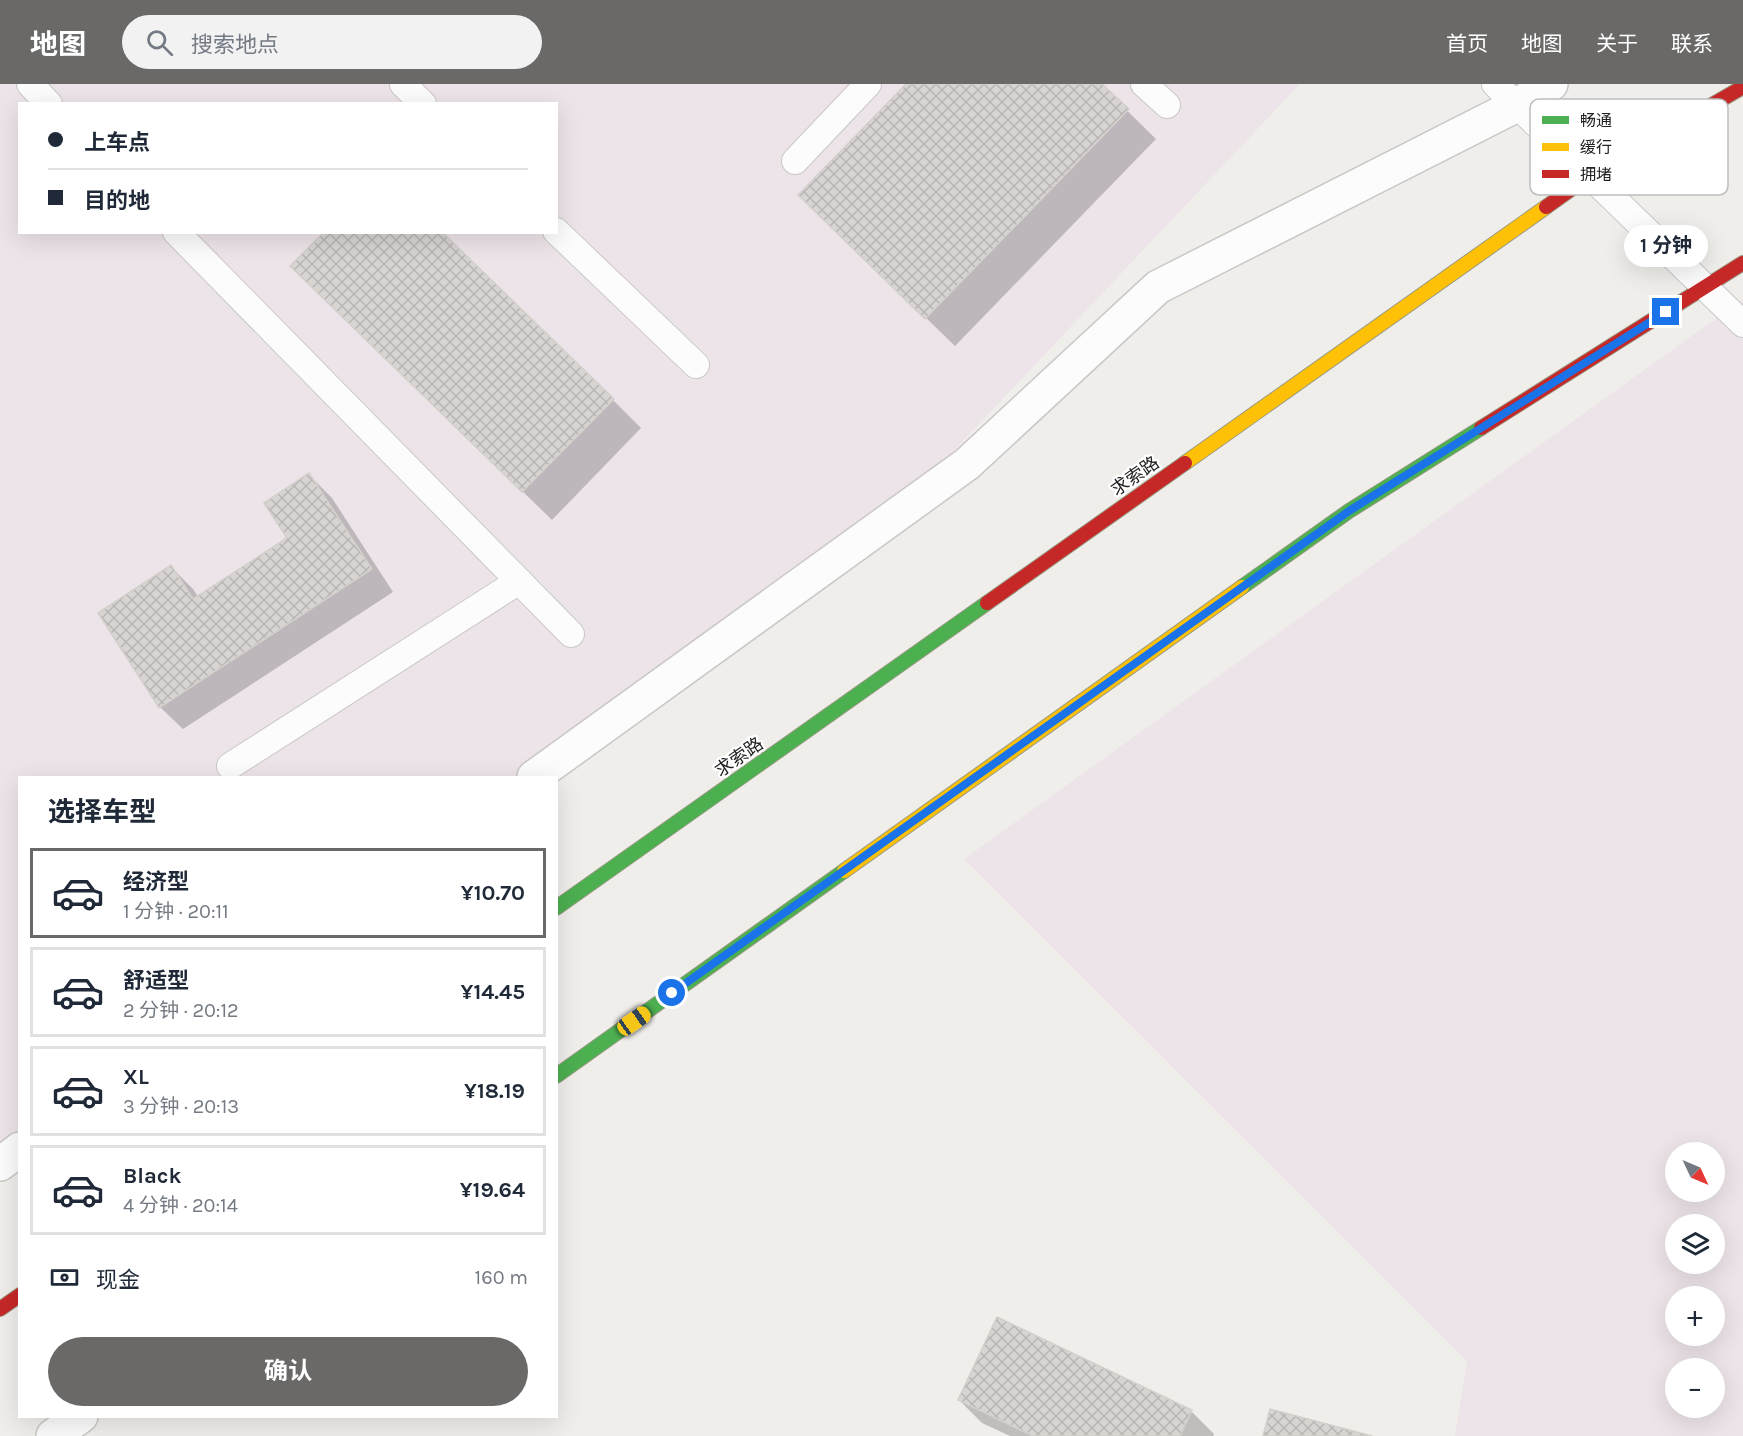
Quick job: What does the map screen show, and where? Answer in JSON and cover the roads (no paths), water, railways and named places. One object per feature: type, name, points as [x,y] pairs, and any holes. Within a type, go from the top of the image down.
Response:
[{"type":"main road","name":"求索路","points":[[1722,99],[1743,87]]},
{"type":"main road","name":"求索路","points":[[558,907],[1562,195]]},
{"type":"main road","points":[[558,1075],[1349,511],[1743,263]]},
{"type":"main road","points":[[0,1309],[18,1296]]},
{"type":"street","points":[[535,776],[967,464],[1158,287],[1506,94],[1551,84]]},
{"type":"street","points":[[0,1164],[18,1150]]},
{"type":"street","points":[[53,1436],[78,1418]]},
{"type":"lane","points":[[30,84],[48,102]]},
{"type":"lane","points":[[403,84],[421,102]]},
{"type":"lane","points":[[795,161],[868,84]]},
{"type":"lane","points":[[1144,84],[1167,105]]},
{"type":"lane","points":[[1506,94],[1530,117]]},
{"type":"lane","points":[[1611,195],[1743,324]]},
{"type":"lane","points":[[558,233],[696,365]]},
{"type":"lane","points":[[178,234],[571,634]]},
{"type":"lane","points":[[230,766],[519,580]]}]
